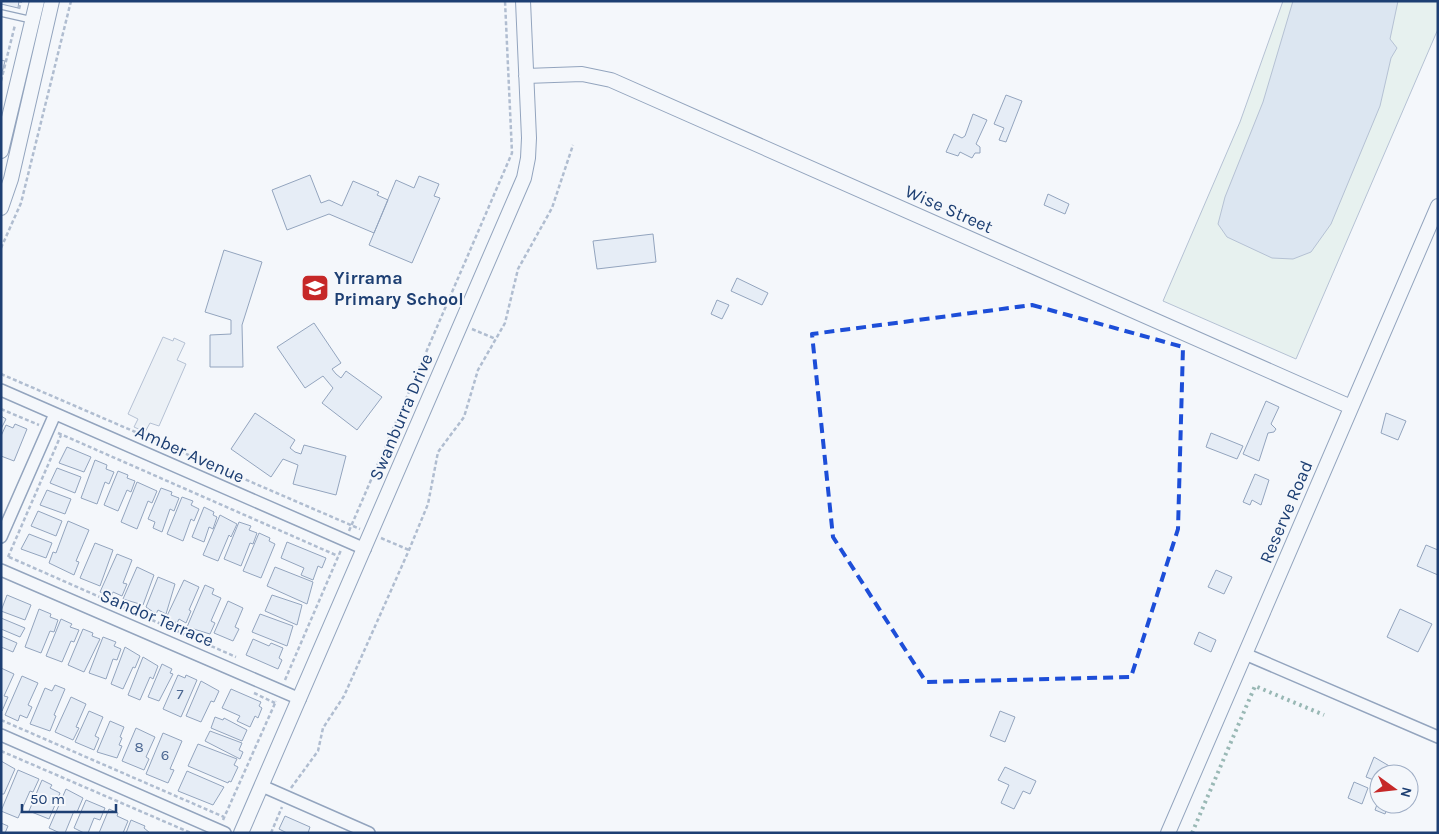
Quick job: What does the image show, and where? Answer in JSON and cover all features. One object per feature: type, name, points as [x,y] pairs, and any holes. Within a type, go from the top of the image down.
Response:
[{"type":"street","points":[[1,151],[37,1]]},
{"type":"street","points":[[1,208],[11,179],[52,1]]},
{"type":"street","name":"Swanburra Drive","points":[[242,833],[527,168],[529,138],[523,1]]},
{"type":"street","points":[[32,20],[46,23]]},
{"type":"street","points":[[19,74],[34,78]]},
{"type":"street","name":"Wise Street","points":[[526,76],[582,74],[610,80],[1351,407]]},
{"type":"street","name":"Reserve Road","points":[[1168,833],[1438,206]]},
{"type":"street","name":"Amber Avenue","points":[[1,390],[365,549]]},
{"type":"street","points":[[1,537],[56,414]]},
{"type":"street","name":"Sandor Terrace","points":[[2,570],[300,699]]},
{"type":"street","points":[[1245,654],[1438,736]]},
{"type":"street","points":[[1,735],[225,833]]},
{"type":"street","points":[[262,786],[352,829],[369,833]]},
{"type":"lane","points":[[1,13],[32,20]]},
{"type":"path","points":[[1,81],[21,1]]},
{"type":"path","points":[[1,248],[21,203],[70,1]]},
{"type":"path","points":[[1,374],[352,526],[512,153],[505,1]]},
{"type":"path","points":[[271,833],[295,781],[318,751],[326,722],[344,696],[410,550],[428,504],[438,452],[464,417],[478,370],[505,323],[518,269],[552,208],[573,145]]},
{"type":"path","points":[[1,408],[338,556]]},
{"type":"path","points":[[2,570],[61,435]]},
{"type":"path","points":[[8,556],[241,659]]},
{"type":"path","points":[[276,675],[285,679]]},
{"type":"path","points":[[1,720],[224,818]]},
{"type":"path","points":[[1,751],[191,833]]},
{"type":"highlighted area","points":[[1032,305],[1183,347],[1178,529],[1131,677],[926,682],[833,537],[812,334]]},
{"type":"shaded area","points":[[1283,1],[1438,1],[1438,29],[1296,359],[1163,301],[1240,122]]},
{"type":"shaded area","points":[[163,337],[173,341],[174,338],[185,343],[177,360],[186,364],[159,426],[150,423],[145,432],[134,427],[138,419],[128,414]]},
{"type":"water","points":[[1293,1],[1398,1],[1390,39],[1397,48],[1391,58],[1380,106],[1331,224],[1311,252],[1293,259],[1272,258],[1227,237],[1218,224],[1225,197],[1263,102]]},
{"type":"building","points":[[1,1],[19,1],[18,8],[1,4]]},
{"type":"building","points":[[1,60],[5,61],[1,77]]},
{"type":"building","points":[[1006,95],[1022,101],[1006,142],[999,140],[1004,128],[994,124]]},
{"type":"building","points":[[973,114],[987,120],[976,144],[980,147],[980,153],[975,153],[972,158],[960,152],[958,156],[946,152],[954,134],[962,138],[965,136]]},
{"type":"building","points":[[310,175],[321,203],[329,200],[342,206],[353,181],[379,192],[377,195],[388,200],[374,233],[329,214],[287,230],[272,190]]},
{"type":"building","points":[[419,176],[439,184],[434,196],[440,198],[412,263],[369,245],[396,180],[414,188]]},
{"type":"building","points":[[1048,194],[1069,204],[1065,214],[1044,205]]},
{"type":"building","points":[[653,234],[656,262],[597,269],[593,241]]},
{"type":"building","points":[[224,250],[262,262],[242,325],[243,367],[210,367],[210,335],[231,334],[231,320],[205,312]]},
{"type":"building","points":[[737,278],[768,293],[762,305],[731,291]]},
{"type":"building","points":[[717,300],[729,305],[722,319],[711,314]]},
{"type":"building","points":[[314,323],[341,363],[332,369],[336,374],[341,378],[346,371],[382,397],[357,430],[322,403],[333,388],[323,376],[305,388],[277,347]]},
{"type":"building","points":[[1266,401],[1279,407],[1271,424],[1276,429],[1274,432],[1268,433],[1259,461],[1243,454]]},
{"type":"building","points":[[255,413],[295,440],[290,448],[295,452],[301,454],[304,445],[346,456],[336,495],[293,484],[298,465],[283,459],[271,477],[231,449]]},
{"type":"building","points":[[1386,413],[1406,421],[1398,440],[1381,433]]},
{"type":"building","points":[[1,416],[6,419],[1,429]]},
{"type":"building","points":[[15,424],[27,429],[14,461],[1,456],[1,436],[6,425],[13,428]]},
{"type":"building","points":[[1211,433],[1243,446],[1237,459],[1206,447]]},
{"type":"building","points":[[67,447],[91,457],[84,472],[59,463]]},
{"type":"building","points":[[95,460],[107,465],[106,469],[114,472],[109,484],[105,482],[97,504],[81,498]]},
{"type":"building","points":[[57,468],[81,477],[75,493],[50,483]]},
{"type":"building","points":[[118,471],[128,475],[127,478],[135,481],[131,492],[127,490],[118,511],[104,505]]},
{"type":"building","points":[[1255,474],[1269,480],[1261,505],[1252,500],[1250,505],[1243,502]]},
{"type":"building","points":[[137,482],[157,491],[152,503],[148,501],[137,529],[121,522]]},
{"type":"building","points":[[161,488],[172,492],[171,495],[179,498],[174,511],[170,509],[162,532],[153,528],[155,522],[148,519]]},
{"type":"building","points":[[47,490],[71,499],[65,514],[40,505]]},
{"type":"building","points":[[182,497],[193,501],[191,505],[199,509],[194,521],[191,519],[183,541],[167,534]]},
{"type":"building","points":[[204,507],[214,512],[213,515],[217,517],[213,529],[209,527],[204,542],[192,537]]},
{"type":"building","points":[[38,511],[62,521],[56,536],[31,526]]},
{"type":"building","points":[[220,515],[237,524],[231,537],[229,535],[218,561],[203,555]]},
{"type":"building","points":[[68,521],[89,530],[76,561],[79,562],[74,575],[49,563],[53,552],[56,553]]},
{"type":"building","points":[[239,522],[251,526],[249,530],[257,533],[253,544],[250,543],[241,566],[224,559]]},
{"type":"building","points":[[259,533],[270,538],[269,541],[275,544],[261,578],[243,571]]},
{"type":"building","points":[[29,534],[52,543],[46,558],[21,549]]},
{"type":"building","points":[[287,542],[326,558],[322,568],[318,566],[313,580],[301,575],[304,568],[281,558]]},
{"type":"building","points":[[95,543],[113,550],[100,586],[80,578]]},
{"type":"building","points":[[1426,545],[1438,550],[1438,575],[1417,566]]},
{"type":"building","points":[[117,554],[132,560],[123,583],[127,584],[122,596],[113,592],[111,597],[100,592]]},
{"type":"building","points":[[137,567],[154,575],[143,605],[123,599]]},
{"type":"building","points":[[275,567],[313,582],[307,604],[267,586]]},
{"type":"building","points":[[1216,570],[1232,577],[1224,594],[1208,587]]},
{"type":"building","points":[[158,577],[175,584],[166,614],[158,610],[156,614],[146,607]]},
{"type":"building","points":[[184,580],[199,587],[189,610],[191,611],[186,623],[179,619],[177,623],[166,618]]},
{"type":"building","points":[[205,585],[214,589],[212,594],[221,598],[211,621],[215,623],[210,634],[187,627]]},
{"type":"building","points":[[7,595],[31,605],[25,620],[1,611]]},
{"type":"building","points":[[272,595],[302,605],[297,625],[265,611]]},
{"type":"building","points":[[228,601],[243,608],[235,627],[239,629],[233,641],[214,633]]},
{"type":"building","points":[[39,609],[51,614],[50,617],[58,620],[54,632],[50,631],[41,653],[25,647]]},
{"type":"building","points":[[1400,609],[1432,624],[1418,652],[1387,637]]},
{"type":"building","points":[[260,614],[293,626],[287,646],[252,632]]},
{"type":"building","points":[[1,618],[25,628],[20,637],[1,629]]},
{"type":"building","points":[[61,619],[72,624],[70,627],[79,630],[74,642],[71,641],[62,662],[46,656]]},
{"type":"building","points":[[83,629],[93,633],[92,636],[100,639],[84,672],[68,665]]},
{"type":"building","points":[[1199,632],[1216,640],[1211,652],[1194,644]]},
{"type":"building","points":[[1,636],[17,643],[13,652],[1,647]]},
{"type":"building","points":[[103,637],[116,642],[114,646],[121,649],[117,660],[113,659],[106,679],[89,673]]},
{"type":"building","points":[[253,639],[269,646],[271,643],[283,648],[279,658],[282,660],[278,669],[246,655]]},
{"type":"building","points":[[125,647],[140,656],[123,689],[111,684]]},
{"type":"building","points":[[143,657],[158,666],[153,679],[150,677],[140,700],[128,695]]},
{"type":"building","points":[[162,664],[172,669],[170,673],[173,674],[159,701],[148,697]]},
{"type":"building","points":[[1,668],[14,674],[4,696],[8,697],[2,711]]},
{"type":"building","points":[[178,675],[185,678],[186,675],[197,680],[181,717],[163,709]]},
{"type":"building","points":[[22,676],[38,683],[28,705],[32,707],[27,718],[20,715],[18,721],[5,715]]},
{"type":"building","points":[[201,681],[219,691],[214,702],[211,701],[201,722],[186,716]]},
{"type":"building","points":[[55,685],[65,689],[54,715],[56,716],[50,731],[30,724],[45,688],[52,691]]},
{"type":"building","points":[[231,689],[261,702],[259,706],[262,708],[258,718],[255,716],[250,727],[237,721],[240,716],[222,708]]},
{"type":"building","points":[[71,697],[86,704],[76,727],[79,728],[73,740],[55,732]]},
{"type":"building","points":[[89,711],[103,717],[95,736],[99,738],[94,750],[75,742]]},
{"type":"building","points":[[1000,711],[1015,717],[1005,742],[990,736]]},
{"type":"building","points":[[215,717],[223,720],[224,718],[247,730],[242,741],[211,728]]},
{"type":"building","points":[[110,721],[124,727],[119,745],[122,746],[117,758],[97,752]]},
{"type":"building","points":[[136,728],[155,737],[146,757],[149,759],[144,770],[122,761]]},
{"type":"building","points":[[210,731],[242,743],[239,750],[243,752],[240,759],[205,741]]},
{"type":"building","points":[[163,733],[182,741],[170,769],[174,770],[168,783],[146,774]]},
{"type":"building","points":[[198,744],[237,759],[234,765],[238,767],[231,782],[229,781],[228,783],[188,766]]},
{"type":"building","points":[[1374,757],[1386,764],[1371,764]]},
{"type":"building","points":[[1,761],[15,769],[4,794],[1,794]]},
{"type":"building","points":[[1005,767],[1036,781],[1030,794],[1023,791],[1014,809],[1001,803],[1009,785],[998,780]]},
{"type":"building","points":[[18,770],[39,779],[33,792],[30,791],[18,818],[1,811]]},
{"type":"building","points":[[187,771],[224,787],[213,805],[178,791]]},
{"type":"building","points":[[42,780],[52,785],[50,788],[60,793],[49,819],[29,811]]},
{"type":"building","points":[[1354,782],[1368,788],[1362,804],[1348,798]]},
{"type":"building","points":[[66,789],[83,798],[77,812],[74,811],[65,833],[60,833],[49,828]]},
{"type":"building","points":[[86,800],[105,808],[100,820],[94,818],[88,833],[84,833],[74,828]]},
{"type":"building","points":[[109,809],[118,813],[117,816],[128,821],[123,833],[99,833]]},
{"type":"building","points":[[285,816],[310,827],[308,833],[287,833],[279,829]]},
{"type":"building","points":[[131,820],[145,826],[144,828],[150,833],[126,833]]},
{"type":"building","points":[[1,823],[8,826],[5,833],[1,833]]},
{"type":"hedge","points":[[1192,833],[1255,686],[1324,715]]},
{"type":"place","name":"Yirrama Primary School","points":[[315,288]]}]
